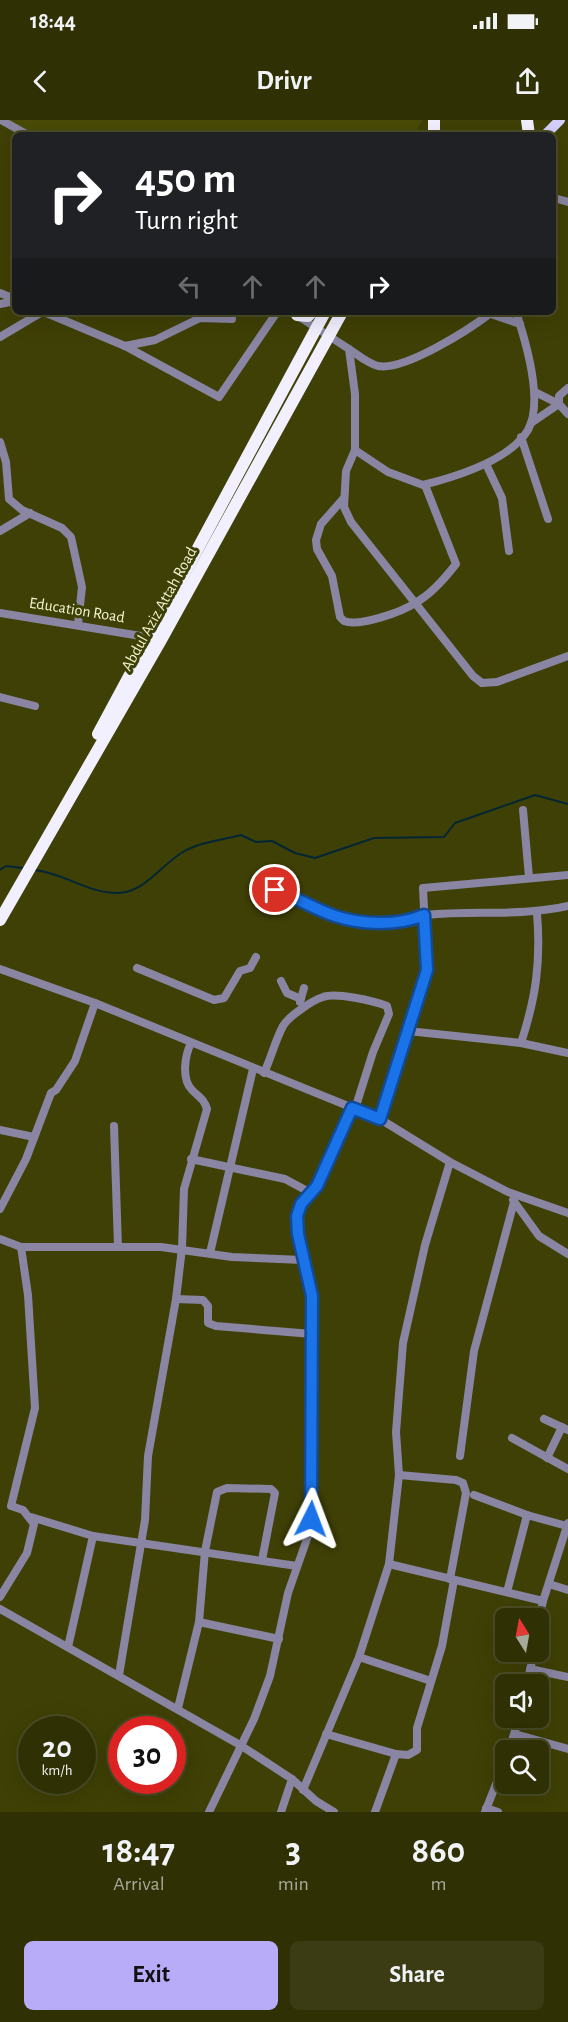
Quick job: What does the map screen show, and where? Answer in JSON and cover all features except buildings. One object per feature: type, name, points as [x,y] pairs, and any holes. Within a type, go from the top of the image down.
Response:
[{"type":"highway","name":"Abdul Aziz Attah Road","points":[[155,639],[324,315]]},
{"type":"highway","name":"Abdul Aziz Attah Road","points":[[0,920],[155,639],[340,315]]},
{"type":"highway","name":"Abdul Aziz Attah Road","points":[[0,910],[27,868]]},
{"type":"main road","points":[[548,132],[560,120]]},
{"type":"street","points":[[2,120],[23,132]]},
{"type":"street","points":[[0,337],[38,315]]},
{"type":"street","points":[[50,315],[124,346],[219,397],[275,315]]},
{"type":"street","points":[[296,315],[370,363],[380,366],[398,364],[419,356],[489,315]]},
{"type":"street","points":[[497,315],[520,324]]},
{"type":"street","points":[[355,450],[388,472],[419,485],[425,485],[486,464],[511,448],[530,423],[535,392],[517,315]]},
{"type":"street","points":[[124,346],[155,340],[200,318],[232,319]]},
{"type":"street","points":[[349,349],[355,394],[355,450],[346,471],[344,507],[351,522],[473,676],[482,683],[497,682],[568,656]]},
{"type":"street","points":[[559,404],[559,396],[568,388]]},
{"type":"street","points":[[535,392],[559,404],[568,414]]},
{"type":"street","points":[[530,423],[559,404]]},
{"type":"street","points":[[521,437],[548,519]]},
{"type":"street","points":[[0,442],[6,462],[7,495],[12,503],[62,528],[71,537],[82,587],[78,624]]},
{"type":"street","points":[[486,464],[502,498],[509,551]]},
{"type":"street","points":[[344,498],[321,524],[316,540],[317,549],[332,576],[340,617],[344,621],[356,623],[378,618],[415,604],[454,567],[457,561],[425,485]]},
{"type":"street","points":[[0,531],[30,513]]},
{"type":"street","name":"Education Road","points":[[0,613],[78,624],[155,639]]},
{"type":"street","points":[[0,697],[35,706]]},
{"type":"street","points":[[523,810],[529,877]]},
{"type":"street","points":[[380,1119],[427,970],[423,888],[568,874]]},
{"type":"street","points":[[259,886],[284,893],[335,916],[380,923],[424,915],[537,913],[568,906]]},
{"type":"street","points":[[521,1043],[535,999],[539,938],[537,913]]},
{"type":"street","points":[[137,968],[214,1000],[219,1000],[224,998],[240,971],[250,968],[256,957]]},
{"type":"street","points":[[0,969],[95,1003],[380,1119],[450,1162],[508,1192],[568,1212]]},
{"type":"street","points":[[281,981],[287,993],[301,999]]},
{"type":"street","points":[[298,1011],[304,988]]},
{"type":"street","points":[[220,1812],[210,1810],[254,1719],[270,1676],[297,1566],[308,1536],[312,1498],[312,1296],[303,1260],[297,1216],[301,1204],[317,1186],[354,1108],[389,1014],[387,1006],[348,996],[322,997],[298,1011],[284,1025],[264,1073]]},
{"type":"street","points":[[0,1209],[26,1159],[51,1093],[75,1061],[95,1003]]},
{"type":"street","points":[[408,1031],[521,1043],[568,1053]]},
{"type":"street","points":[[119,1675],[142,1543],[148,1456],[176,1299],[182,1248],[183,1189],[207,1109],[205,1101],[193,1092],[188,1081],[185,1064],[191,1042]]},
{"type":"street","points":[[210,1252],[253,1069]]},
{"type":"street","points":[[114,1126],[118,1247]]},
{"type":"street","points":[[0,1130],[34,1137]]},
{"type":"street","points":[[191,1159],[285,1179],[311,1193]]},
{"type":"street","points":[[303,1790],[359,1657],[389,1564],[399,1475],[396,1432],[403,1343],[425,1245],[450,1162]]},
{"type":"street","points":[[508,1192],[539,1236],[568,1254]]},
{"type":"street","points":[[460,1456],[474,1351],[514,1202]]},
{"type":"street","points":[[0,1239],[21,1247],[182,1248],[232,1257],[303,1260]]},
{"type":"street","points":[[21,1247],[28,1295],[35,1408],[11,1506],[31,1517],[93,1536],[297,1566]]},
{"type":"street","points":[[176,1299],[203,1300],[208,1306],[208,1323],[216,1326],[312,1334]]},
{"type":"street","points":[[544,1419],[565,1428],[548,1458]]},
{"type":"street","points":[[512,1438],[568,1469]]},
{"type":"street","points":[[327,1734],[396,1754],[408,1755],[417,1750],[417,1728],[449,1613],[466,1493],[464,1484],[456,1480],[399,1475]]},
{"type":"street","points":[[178,1708],[199,1622],[205,1551],[217,1492],[227,1488],[271,1489],[275,1499],[262,1560]]},
{"type":"street","points":[[474,1495],[527,1515],[568,1524],[542,1608]]},
{"type":"street","points":[[507,1592],[527,1515]]},
{"type":"street","points":[[0,1597],[27,1553],[33,1524],[31,1517]]},
{"type":"street","points":[[68,1647],[93,1536]]},
{"type":"street","points":[[389,1564],[543,1601]]},
{"type":"street","points":[[549,1584],[568,1590]]},
{"type":"street","points":[[0,1610],[178,1708],[240,1745],[292,1779],[316,1801],[334,1812]]},
{"type":"street","points":[[199,1622],[279,1639]]},
{"type":"street","points":[[359,1657],[431,1681]]},
{"type":"street","points":[[529,1674],[532,1662]]},
{"type":"street","points":[[530,1669],[568,1677]]},
{"type":"street","points":[[513,1740],[516,1728]]},
{"type":"street","points":[[515,1734],[568,1749]]},
{"type":"street","points":[[375,1812],[396,1754]]},
{"type":"street","points":[[281,1812],[292,1779]]},
{"type":"street","points":[[495,1787],[486,1810],[498,1812]]},
{"type":"street","points":[[314,1812],[316,1801]]},
{"type":"shaded area","points":[[9,120],[422,120],[416,132],[29,132]]},
{"type":"waterway","points":[[35,870],[97,890],[119,893],[145,883],[175,857],[189,849],[241,835],[256,842],[272,841],[295,853],[315,858],[374,838],[444,837],[455,823],[535,795],[568,804]]},
{"type":"waterway","points":[[0,870],[6,866],[23,868]]},
{"type":"route","points":[[275,890],[335,916],[348,919],[380,923],[418,918],[424,915],[427,970],[380,1119],[352,1108],[317,1186],[301,1204],[297,1216],[298,1234],[312,1296],[311,1519]]}]
